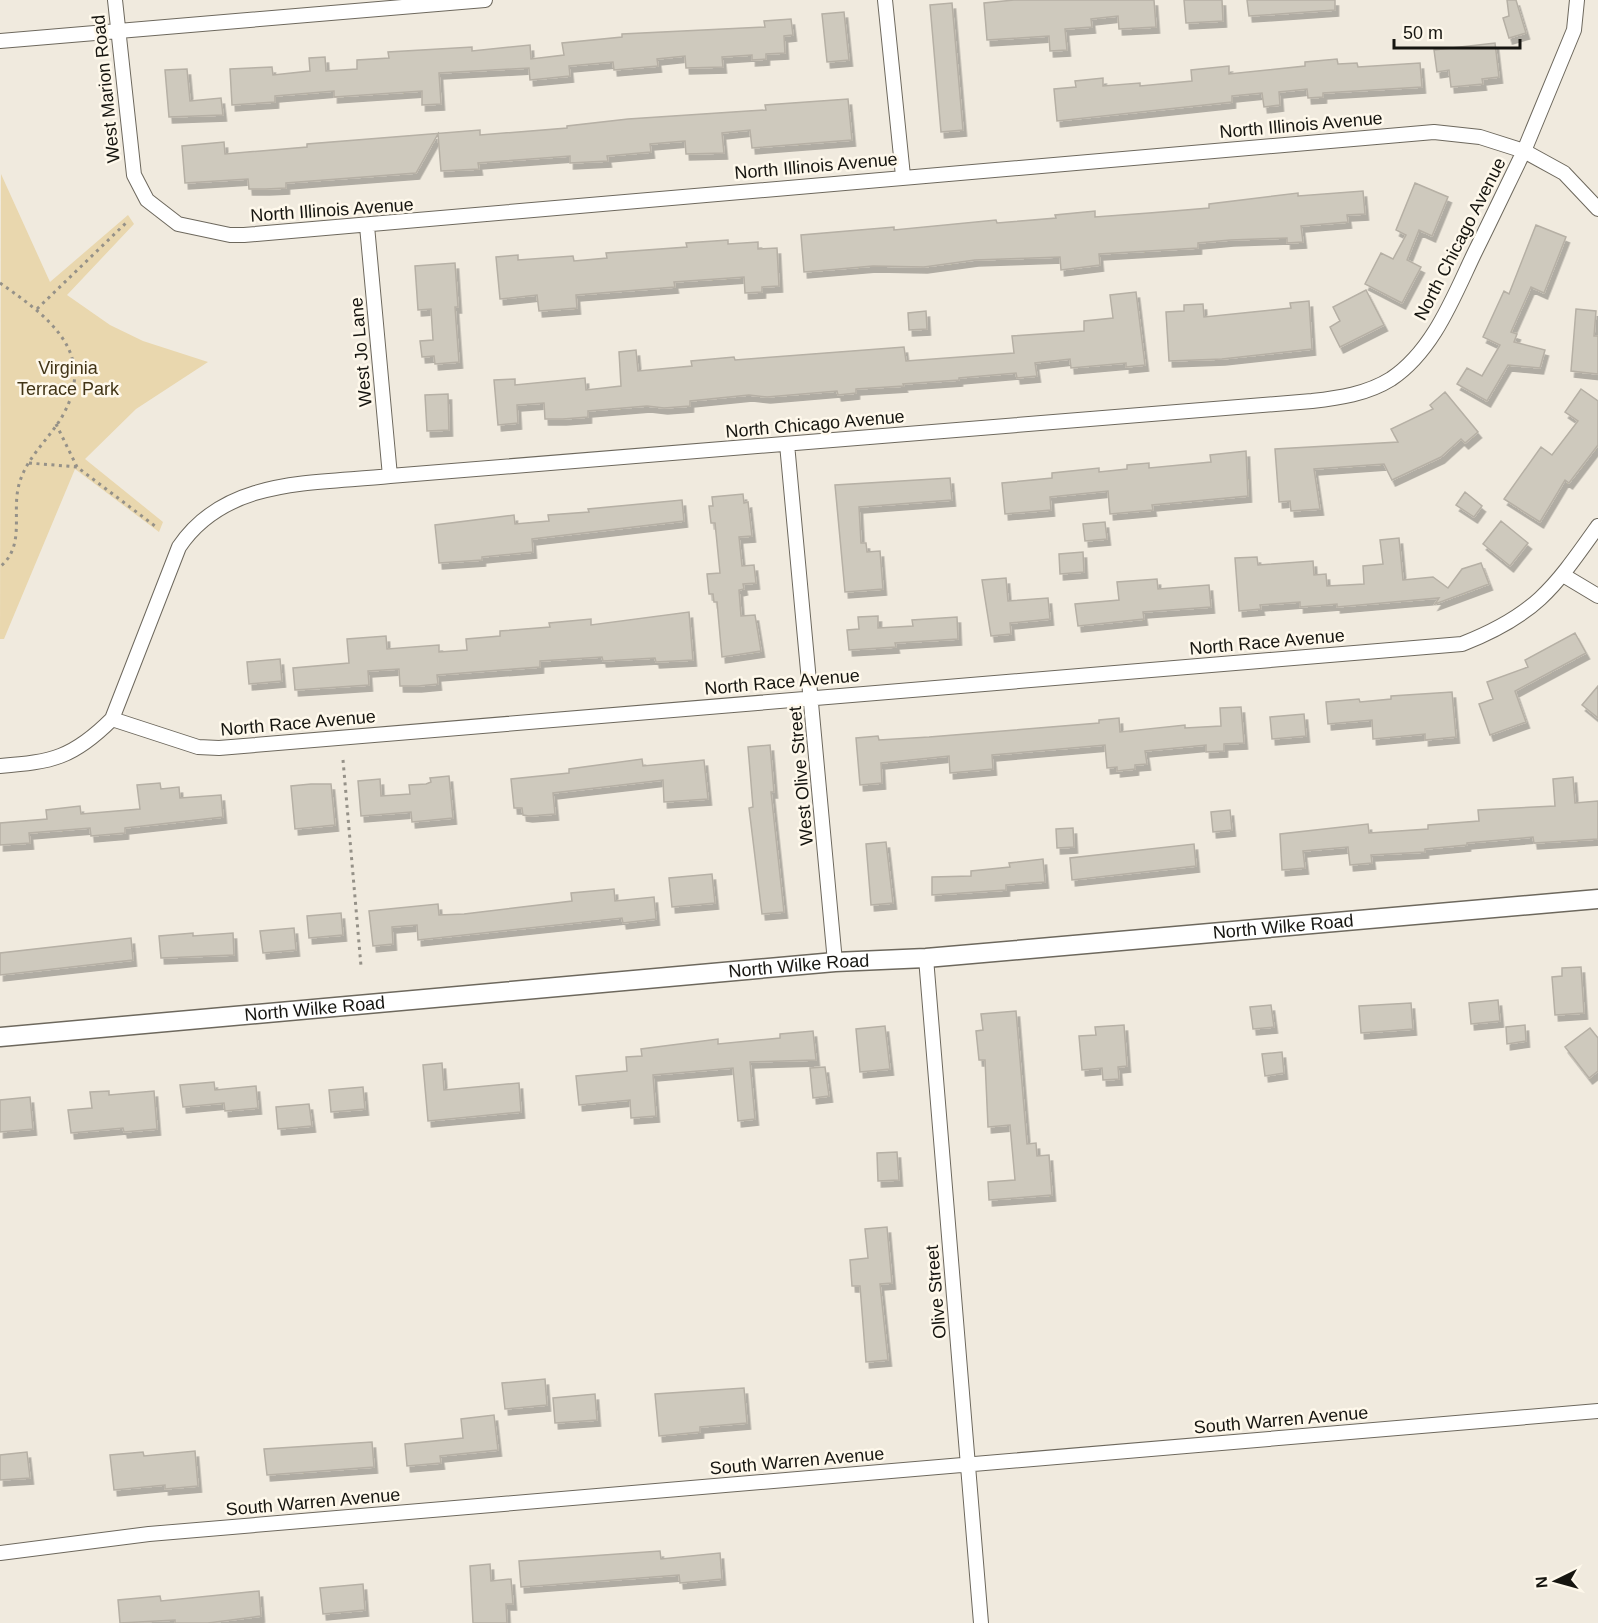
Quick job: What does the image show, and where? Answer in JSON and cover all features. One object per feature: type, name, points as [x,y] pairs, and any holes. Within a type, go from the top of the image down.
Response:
[{"type":"street","name":"West Marion Road","points":[[115,0],[134,175]]},
{"type":"street","points":[[0,42],[485,0]]},
{"type":"street","points":[[885,0],[903,176]]},
{"type":"street","name":"North Chicago Avenue","points":[[112,719],[179,547],[192,527],[241,496],[261,491],[390,476],[1312,401],[1343,397],[1376,386],[1391,378],[1416,356],[1445,314],[1524,151],[1574,30],[1577,0]]},
{"type":"street","name":"North Illinois Avenue","points":[[134,175],[147,200],[178,224],[195,230],[230,236],[368,226],[903,176],[1434,132],[1480,137],[1524,151],[1564,172],[1598,209]]},
{"type":"street","name":"West Jo Lane","points":[[368,226],[390,476]]},
{"type":"street","name":"West Olive Street","points":[[787,444],[813,698],[836,962]]},
{"type":"street","name":"North Race Avenue","points":[[112,719],[198,747],[219,748],[1462,644],[1495,630],[1525,612],[1551,590],[1598,526]]},
{"type":"street","points":[[1563,575],[1598,596]]},
{"type":"street","points":[[0,766],[46,763],[67,754],[112,719]]},
{"type":"street","name":"North Wilke Road","points":[[0,1037],[836,962],[926,958],[1598,898]]},
{"type":"street","name":"Olive Street","points":[[926,958],[981,1623]]},
{"type":"street","name":"South Warren Avenue","points":[[0,1553],[149,1534],[1598,1411]]},
{"type":"path","points":[[37,309],[128,221]]},
{"type":"path","points":[[0,284],[37,309],[64,336],[73,366],[74,390],[56,424],[20,481],[16,542],[11,558],[0,567]]},
{"type":"path","points":[[56,424],[78,467],[155,526]]},
{"type":"path","points":[[29,464],[78,467]]},
{"type":"path","points":[[343,760],[361,966]]},
{"type":"green space","name":"Virginia Terrace Park","points":[[1,174],[50,282],[128,215],[134,224],[67,295],[110,325],[143,341],[208,362],[136,409],[85,459],[163,522],[159,532],[75,469],[4,639],[0,639]]},
{"type":"building","points":[[1014,0],[1154,0],[1156,27],[1119,29],[1118,16],[1091,19],[1092,27],[1065,29],[1067,50],[1050,51],[1049,36],[987,40],[984,3]]},
{"type":"building","points":[[1184,0],[1222,0],[1223,21],[1186,23]]},
{"type":"building","points":[[1247,0],[1335,0],[1335,10],[1249,16]]},
{"type":"building","points":[[1507,0],[1516,0],[1526,33],[1509,38],[1503,18],[1509,16]]},
{"type":"building","points":[[952,3],[963,130],[941,132],[930,5]]},
{"type":"building","points":[[844,12],[849,60],[827,62],[822,14]]},
{"type":"building","points":[[791,19],[793,35],[784,36],[785,53],[766,54],[766,59],[752,60],[752,55],[722,57],[723,67],[686,68],[685,56],[657,59],[658,66],[614,70],[613,62],[569,66],[570,76],[530,80],[529,68],[439,73],[441,104],[422,105],[422,91],[334,97],[334,91],[275,96],[275,102],[232,105],[230,69],[272,67],[273,75],[310,71],[309,58],[325,57],[326,71],[357,69],[357,60],[389,58],[388,52],[472,47],[472,51],[530,45],[531,59],[564,55],[562,43],[622,37],[622,34],[765,27],[764,21]]},
{"type":"building","points":[[1495,43],[1499,77],[1482,79],[1483,84],[1451,87],[1449,70],[1437,72],[1434,50]]},
{"type":"building","points":[[1337,59],[1338,64],[1357,63],[1358,67],[1420,63],[1422,87],[1323,93],[1323,97],[1308,98],[1307,89],[1279,92],[1280,105],[1264,107],[1262,93],[1232,96],[1232,102],[1057,121],[1054,89],[1076,87],[1075,81],[1103,78],[1103,86],[1140,83],[1140,86],[1192,81],[1191,70],[1229,66],[1229,74],[1305,66],[1305,62]]},
{"type":"building","points":[[187,69],[190,101],[221,98],[223,115],[169,117],[165,70]]},
{"type":"building","points":[[848,99],[852,140],[752,148],[750,130],[722,133],[724,153],[686,154],[685,141],[650,144],[651,152],[607,156],[608,161],[570,163],[570,156],[478,163],[479,169],[441,171],[438,134],[416,173],[286,183],[286,188],[266,189],[249,189],[248,179],[185,183],[182,146],[224,142],[225,154],[307,147],[307,144],[480,130],[480,135],[567,128],[567,126],[628,119],[766,110],[765,105]]},
{"type":"building","points":[[1415,183],[1448,197],[1432,236],[1419,230],[1407,260],[1421,267],[1402,303],[1365,284],[1381,253],[1393,259],[1406,235],[1396,230]]},
{"type":"building","points":[[1363,191],[1365,214],[1347,215],[1348,222],[1301,226],[1303,242],[1287,243],[1287,238],[1230,240],[1198,243],[1198,248],[1099,254],[1100,265],[1061,270],[1060,257],[975,260],[924,267],[873,266],[804,272],[801,235],[894,227],[894,230],[996,220],[997,223],[1056,218],[1055,215],[1095,211],[1095,217],[1149,213],[1209,208],[1209,204],[1298,193],[1298,196]]},
{"type":"building","points":[[1536,225],[1566,237],[1544,293],[1531,287],[1511,332],[1517,334],[1514,342],[1545,350],[1540,368],[1508,365],[1487,401],[1457,384],[1467,368],[1482,376],[1500,345],[1483,337],[1504,291],[1509,294]]},
{"type":"building","points":[[728,240],[728,244],[758,242],[758,249],[777,248],[779,286],[762,287],[762,292],[745,293],[744,277],[674,282],[675,287],[576,295],[577,308],[539,311],[537,295],[500,299],[496,257],[518,255],[518,260],[573,256],[574,261],[607,258],[606,253],[687,247],[686,243]]},
{"type":"building","points":[[455,263],[459,362],[435,364],[434,356],[422,357],[420,341],[433,340],[431,309],[418,310],[415,266]]},
{"type":"building","points":[[1366,290],[1384,325],[1340,347],[1330,327],[1340,321],[1333,307]]},
{"type":"building","points":[[1136,292],[1145,365],[1126,367],[1126,363],[1071,368],[1070,359],[1035,363],[1037,376],[1017,378],[1016,373],[959,378],[959,380],[903,384],[904,386],[856,389],[856,393],[838,395],[837,391],[767,397],[749,395],[690,401],[690,406],[664,408],[647,406],[588,411],[588,417],[563,419],[545,419],[544,403],[517,405],[518,423],[498,425],[494,380],[515,379],[515,385],[585,378],[586,390],[621,386],[619,352],[636,350],[638,371],[692,366],[691,361],[734,357],[735,360],[904,347],[906,361],[1014,353],[1012,336],[1084,331],[1084,321],[1113,318],[1110,295]]},
{"type":"building","points":[[1309,301],[1312,349],[1222,359],[1169,361],[1166,312],[1184,311],[1184,305],[1203,304],[1204,317],[1291,308],[1290,303]]},
{"type":"building","points":[[1576,309],[1596,311],[1594,336],[1598,336],[1598,374],[1571,371]]},
{"type":"building","points":[[926,311],[927,329],[909,330],[908,313]]},
{"type":"building","points":[[1581,389],[1598,401],[1598,445],[1569,483],[1565,480],[1540,522],[1504,499],[1541,447],[1552,455],[1578,421],[1565,412]]},
{"type":"building","points":[[1445,392],[1478,432],[1465,443],[1461,439],[1441,457],[1392,480],[1384,464],[1314,469],[1320,509],[1291,511],[1290,501],[1279,502],[1275,449],[1398,442],[1391,429],[1433,409],[1430,405]]},
{"type":"building","points":[[448,394],[449,430],[427,431],[425,395]]},
{"type":"building","points":[[1246,451],[1248,496],[1152,505],[1153,510],[1110,514],[1108,491],[1050,497],[1051,510],[1005,514],[1002,483],[1052,478],[1052,473],[1099,468],[1099,472],[1127,469],[1127,465],[1149,463],[1149,468],[1211,462],[1210,455]]},
{"type":"building","points":[[950,478],[952,500],[859,507],[861,543],[866,543],[867,552],[880,551],[883,589],[845,592],[835,485]]},
{"type":"building","points":[[1465,492],[1482,506],[1474,517],[1456,505]]},
{"type":"building","points":[[743,494],[744,503],[748,502],[752,536],[739,537],[742,566],[754,565],[756,583],[743,584],[744,589],[739,590],[741,616],[755,615],[761,651],[722,657],[717,602],[714,602],[713,594],[709,594],[707,574],[720,573],[715,523],[711,523],[709,506],[713,506],[712,497]]},
{"type":"building","points":[[682,500],[684,521],[532,539],[533,552],[482,557],[482,560],[439,563],[435,525],[514,515],[515,524],[549,521],[548,515]]},
{"type":"building","points":[[1501,521],[1528,543],[1510,566],[1483,544]]},
{"type":"building","points":[[1105,522],[1107,539],[1085,541],[1083,524]]},
{"type":"building","points":[[1399,538],[1403,580],[1433,577],[1448,588],[1462,569],[1481,563],[1489,584],[1435,604],[1439,598],[1337,607],[1337,604],[1300,607],[1300,602],[1260,605],[1261,609],[1239,611],[1235,558],[1257,557],[1258,565],[1313,561],[1314,575],[1326,574],[1327,586],[1364,584],[1363,566],[1383,564],[1380,540]]},
{"type":"building","points":[[1083,552],[1084,572],[1060,574],[1059,554]]},
{"type":"building","points":[[1006,578],[1008,601],[1048,598],[1050,619],[1010,623],[1011,634],[991,636],[982,580]]},
{"type":"building","points":[[1157,579],[1158,589],[1209,585],[1211,607],[1143,612],[1144,619],[1078,626],[1075,604],[1119,600],[1117,582]]},
{"type":"building","points":[[689,612],[693,660],[656,662],[655,658],[603,661],[602,657],[540,661],[540,667],[437,675],[438,684],[418,686],[400,686],[399,669],[368,671],[369,685],[295,690],[293,668],[349,663],[347,639],[386,636],[387,649],[439,645],[439,652],[467,650],[466,639],[500,636],[500,631],[550,627],[549,623],[591,619],[591,625]]},
{"type":"building","points":[[878,616],[878,628],[913,626],[912,620],[957,617],[958,639],[895,643],[896,647],[849,650],[847,630],[859,629],[858,617]]},
{"type":"building","points":[[1575,633],[1586,653],[1515,691],[1526,722],[1490,735],[1479,704],[1493,699],[1487,682],[1528,667],[1525,660]]},
{"type":"building","points":[[280,659],[282,681],[249,684],[247,662]]},
{"type":"building","points":[[1598,686],[1598,718],[1582,705]]},
{"type":"building","points":[[1452,692],[1456,737],[1425,740],[1425,734],[1373,739],[1372,720],[1328,724],[1326,702],[1359,699],[1360,702],[1391,699],[1391,696]]},
{"type":"building","points":[[1241,707],[1244,743],[1224,744],[1224,751],[1206,752],[1206,745],[1145,751],[1147,764],[1135,765],[1135,769],[1117,771],[1117,767],[1107,768],[1105,745],[992,755],[993,769],[950,773],[949,756],[881,763],[882,783],[860,785],[856,738],[878,736],[879,740],[929,737],[1099,723],[1099,720],[1119,718],[1120,732],[1185,725],[1185,728],[1221,726],[1220,708]]},
{"type":"building","points":[[1304,714],[1306,736],[1272,739],[1270,717]]},
{"type":"building","points":[[770,745],[774,792],[771,792],[784,912],[762,914],[749,808],[753,807],[748,747]]},
{"type":"building","points":[[642,759],[643,766],[704,760],[708,799],[664,802],[663,780],[553,793],[555,814],[529,816],[523,815],[522,808],[514,808],[511,779],[569,773],[569,769]]},
{"type":"building","points":[[449,776],[453,818],[412,822],[411,812],[361,816],[358,781],[380,779],[381,796],[410,794],[409,785],[426,784],[431,782],[430,778]]},
{"type":"building","points":[[1573,777],[1575,803],[1598,801],[1598,839],[1534,843],[1533,837],[1467,843],[1467,845],[1425,849],[1425,852],[1371,855],[1372,863],[1350,865],[1348,847],[1303,851],[1305,868],[1282,870],[1280,834],[1368,824],[1369,833],[1428,829],[1428,825],[1479,821],[1478,810],[1555,806],[1553,779]]},
{"type":"building","points":[[160,783],[161,789],[179,787],[180,798],[221,795],[223,817],[125,828],[125,833],[91,836],[90,828],[29,833],[30,843],[0,845],[0,823],[47,819],[46,810],[80,806],[81,814],[140,809],[137,785]]},
{"type":"building","points":[[331,784],[335,825],[295,829],[291,786]]},
{"type":"building","points":[[1230,810],[1232,830],[1213,832],[1211,812]]},
{"type":"building","points":[[1073,828],[1074,847],[1057,848],[1056,829]]},
{"type":"building","points":[[886,842],[893,903],[871,905],[866,844]]},
{"type":"building","points":[[1194,844],[1196,866],[1072,880],[1070,858]]},
{"type":"building","points":[[1043,859],[1045,882],[1006,885],[1006,890],[932,895],[932,877],[971,876],[971,871],[1010,867],[1009,863]]},
{"type":"building","points":[[712,874],[715,903],[672,907],[669,878]]},
{"type":"building","points":[[614,889],[615,901],[654,897],[656,919],[623,923],[622,918],[418,940],[417,925],[392,927],[393,944],[373,946],[369,911],[438,904],[439,915],[464,914],[572,901],[571,893]]},
{"type":"building","points":[[341,913],[343,935],[309,938],[307,916]]},
{"type":"building","points":[[294,928],[296,950],[263,953],[260,931]]},
{"type":"building","points":[[193,933],[193,936],[233,933],[234,955],[161,958],[159,936]]},
{"type":"building","points":[[131,938],[133,960],[0,975],[0,953]]},
{"type":"building","points":[[1581,967],[1584,1013],[1555,1015],[1552,977],[1562,976],[1562,968]]},
{"type":"building","points":[[1498,1000],[1500,1021],[1471,1024],[1469,1003]]},
{"type":"building","points":[[1411,1003],[1413,1029],[1361,1033],[1359,1006]]},
{"type":"building","points":[[1271,1005],[1274,1027],[1253,1029],[1250,1007]]},
{"type":"building","points":[[1016,1011],[1027,1144],[1036,1143],[1037,1156],[1049,1155],[1052,1195],[989,1200],[988,1182],[1015,1180],[1010,1125],[988,1127],[985,1060],[979,1060],[976,1031],[983,1030],[981,1014]]},
{"type":"building","points":[[1124,1025],[1127,1066],[1118,1067],[1119,1079],[1103,1080],[1102,1068],[1082,1070],[1079,1036],[1096,1035],[1095,1027]]},
{"type":"building","points":[[1525,1025],[1526,1041],[1507,1044],[1506,1027]]},
{"type":"building","points":[[885,1026],[890,1069],[860,1072],[856,1029]]},
{"type":"building","points":[[1590,1028],[1598,1038],[1598,1071],[1589,1078],[1565,1047]]},
{"type":"building","points":[[813,1031],[816,1060],[750,1062],[755,1119],[738,1121],[733,1068],[653,1075],[656,1116],[631,1118],[630,1100],[579,1105],[576,1076],[627,1071],[626,1057],[642,1056],[641,1049],[718,1039],[718,1044],[780,1038],[780,1034]]},
{"type":"building","points":[[1282,1052],[1284,1073],[1265,1076],[1262,1054]]},
{"type":"building","points":[[442,1063],[444,1090],[519,1083],[521,1112],[428,1121],[423,1065]]},
{"type":"building","points":[[825,1067],[829,1096],[813,1098],[810,1068]]},
{"type":"building","points":[[214,1082],[215,1090],[256,1086],[258,1108],[225,1111],[224,1103],[183,1107],[180,1085]]},
{"type":"building","points":[[363,1087],[365,1109],[331,1112],[329,1090]]},
{"type":"building","points":[[109,1091],[109,1095],[154,1091],[157,1129],[124,1132],[123,1128],[71,1133],[68,1110],[92,1108],[90,1092]]},
{"type":"building","points":[[30,1097],[33,1129],[0,1132],[0,1100]]},
{"type":"building","points":[[309,1104],[312,1126],[278,1129],[276,1107]]},
{"type":"building","points":[[897,1152],[899,1180],[878,1181],[877,1153]]},
{"type":"building","points":[[887,1227],[892,1283],[880,1284],[888,1360],[866,1362],[860,1286],[852,1286],[850,1260],[868,1258],[865,1229]]},
{"type":"building","points":[[545,1379],[547,1405],[505,1409],[502,1383]]},
{"type":"building","points":[[744,1388],[747,1423],[700,1427],[700,1432],[659,1436],[655,1394]]},
{"type":"building","points":[[595,1394],[597,1420],[555,1423],[553,1398]]},
{"type":"building","points":[[494,1415],[498,1450],[440,1456],[441,1463],[407,1466],[405,1444],[463,1438],[461,1419]]},
{"type":"building","points":[[372,1442],[374,1467],[267,1475],[264,1449]]},
{"type":"building","points":[[195,1451],[198,1486],[165,1489],[165,1485],[114,1490],[110,1455],[143,1452],[144,1456]]},
{"type":"building","points":[[27,1452],[30,1478],[0,1480],[0,1455]]},
{"type":"building","points":[[660,1551],[661,1559],[720,1553],[722,1579],[680,1583],[679,1575],[521,1587],[519,1561]]},
{"type":"building","points":[[490,1564],[491,1581],[511,1579],[513,1604],[506,1604],[507,1623],[473,1623],[470,1566]]},
{"type":"building","points":[[363,1584],[365,1610],[323,1614],[320,1588]]},
{"type":"building","points":[[259,1591],[261,1616],[208,1623],[175,1623],[175,1620],[120,1623],[118,1600],[160,1596],[161,1601]]}]
